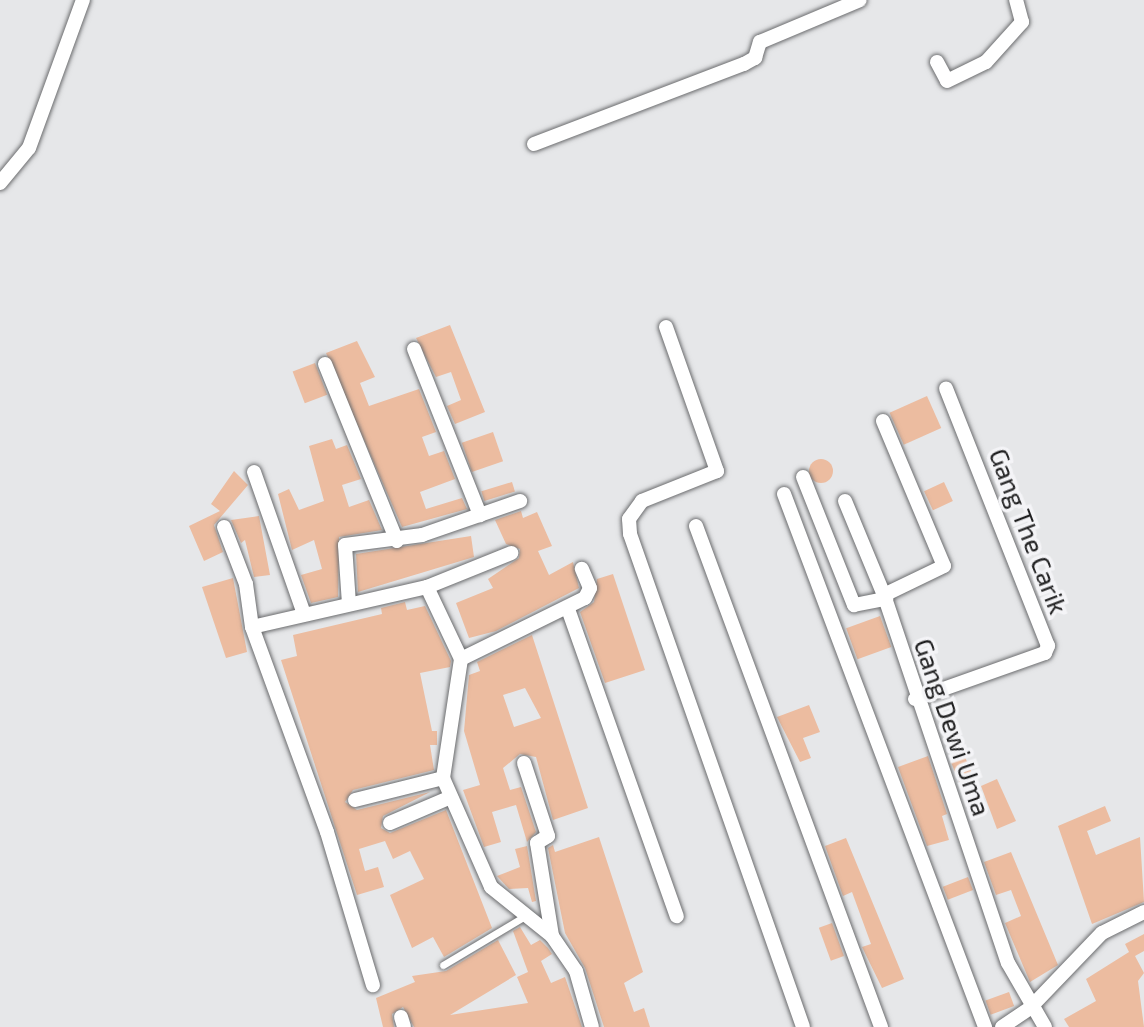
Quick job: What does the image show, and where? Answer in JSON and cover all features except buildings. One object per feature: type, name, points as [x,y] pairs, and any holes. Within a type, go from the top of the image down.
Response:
[{"type":"street","points":[[0,183],[29,148],[83,0]]},
{"type":"street","points":[[534,144],[744,64],[755,58],[760,42],[860,0]]},
{"type":"street","points":[[937,62],[947,81],[986,62],[1022,22],[1016,0]]},
{"type":"street","points":[[666,327],[717,471],[642,501],[629,519],[630,534],[803,1027]]},
{"type":"street","points":[[414,349],[480,515]]},
{"type":"street","points":[[325,364],[397,541]]},
{"type":"street","name":"Gang The Carik","points":[[915,699],[1045,653],[1048,646],[946,388]]},
{"type":"street","points":[[803,477],[854,605],[885,597],[944,566],[883,421]]},
{"type":"street","points":[[254,472],[304,614]]},
{"type":"street","points":[[784,494],[985,1027]]},
{"type":"street","points":[[349,604],[343,548],[397,541],[520,501]]},
{"type":"street","name":"Gang Dewi Uma","points":[[845,501],[885,597],[915,699],[1030,1008],[1041,1025]]},
{"type":"street","points":[[696,526],[881,1027]]},
{"type":"street","points":[[224,527],[246,584],[252,627],[327,832],[373,985]]},
{"type":"street","points":[[252,627],[427,587],[511,553]]},
{"type":"street","points":[[461,659],[568,609],[590,591],[582,569]]},
{"type":"street","points":[[427,587],[461,659],[443,778],[491,887],[552,936]]},
{"type":"street","points":[[568,609],[677,916]]},
{"type":"street","points":[[524,763],[548,836],[537,843],[552,936],[587,994],[592,1027]]},
{"type":"street","points":[[355,800],[443,778]]},
{"type":"street","points":[[390,823],[451,797]]},
{"type":"street","points":[[1002,1027],[1030,1008],[1096,938],[1144,912]]},
{"type":"lane","points":[[443,965],[525,916]]}]
